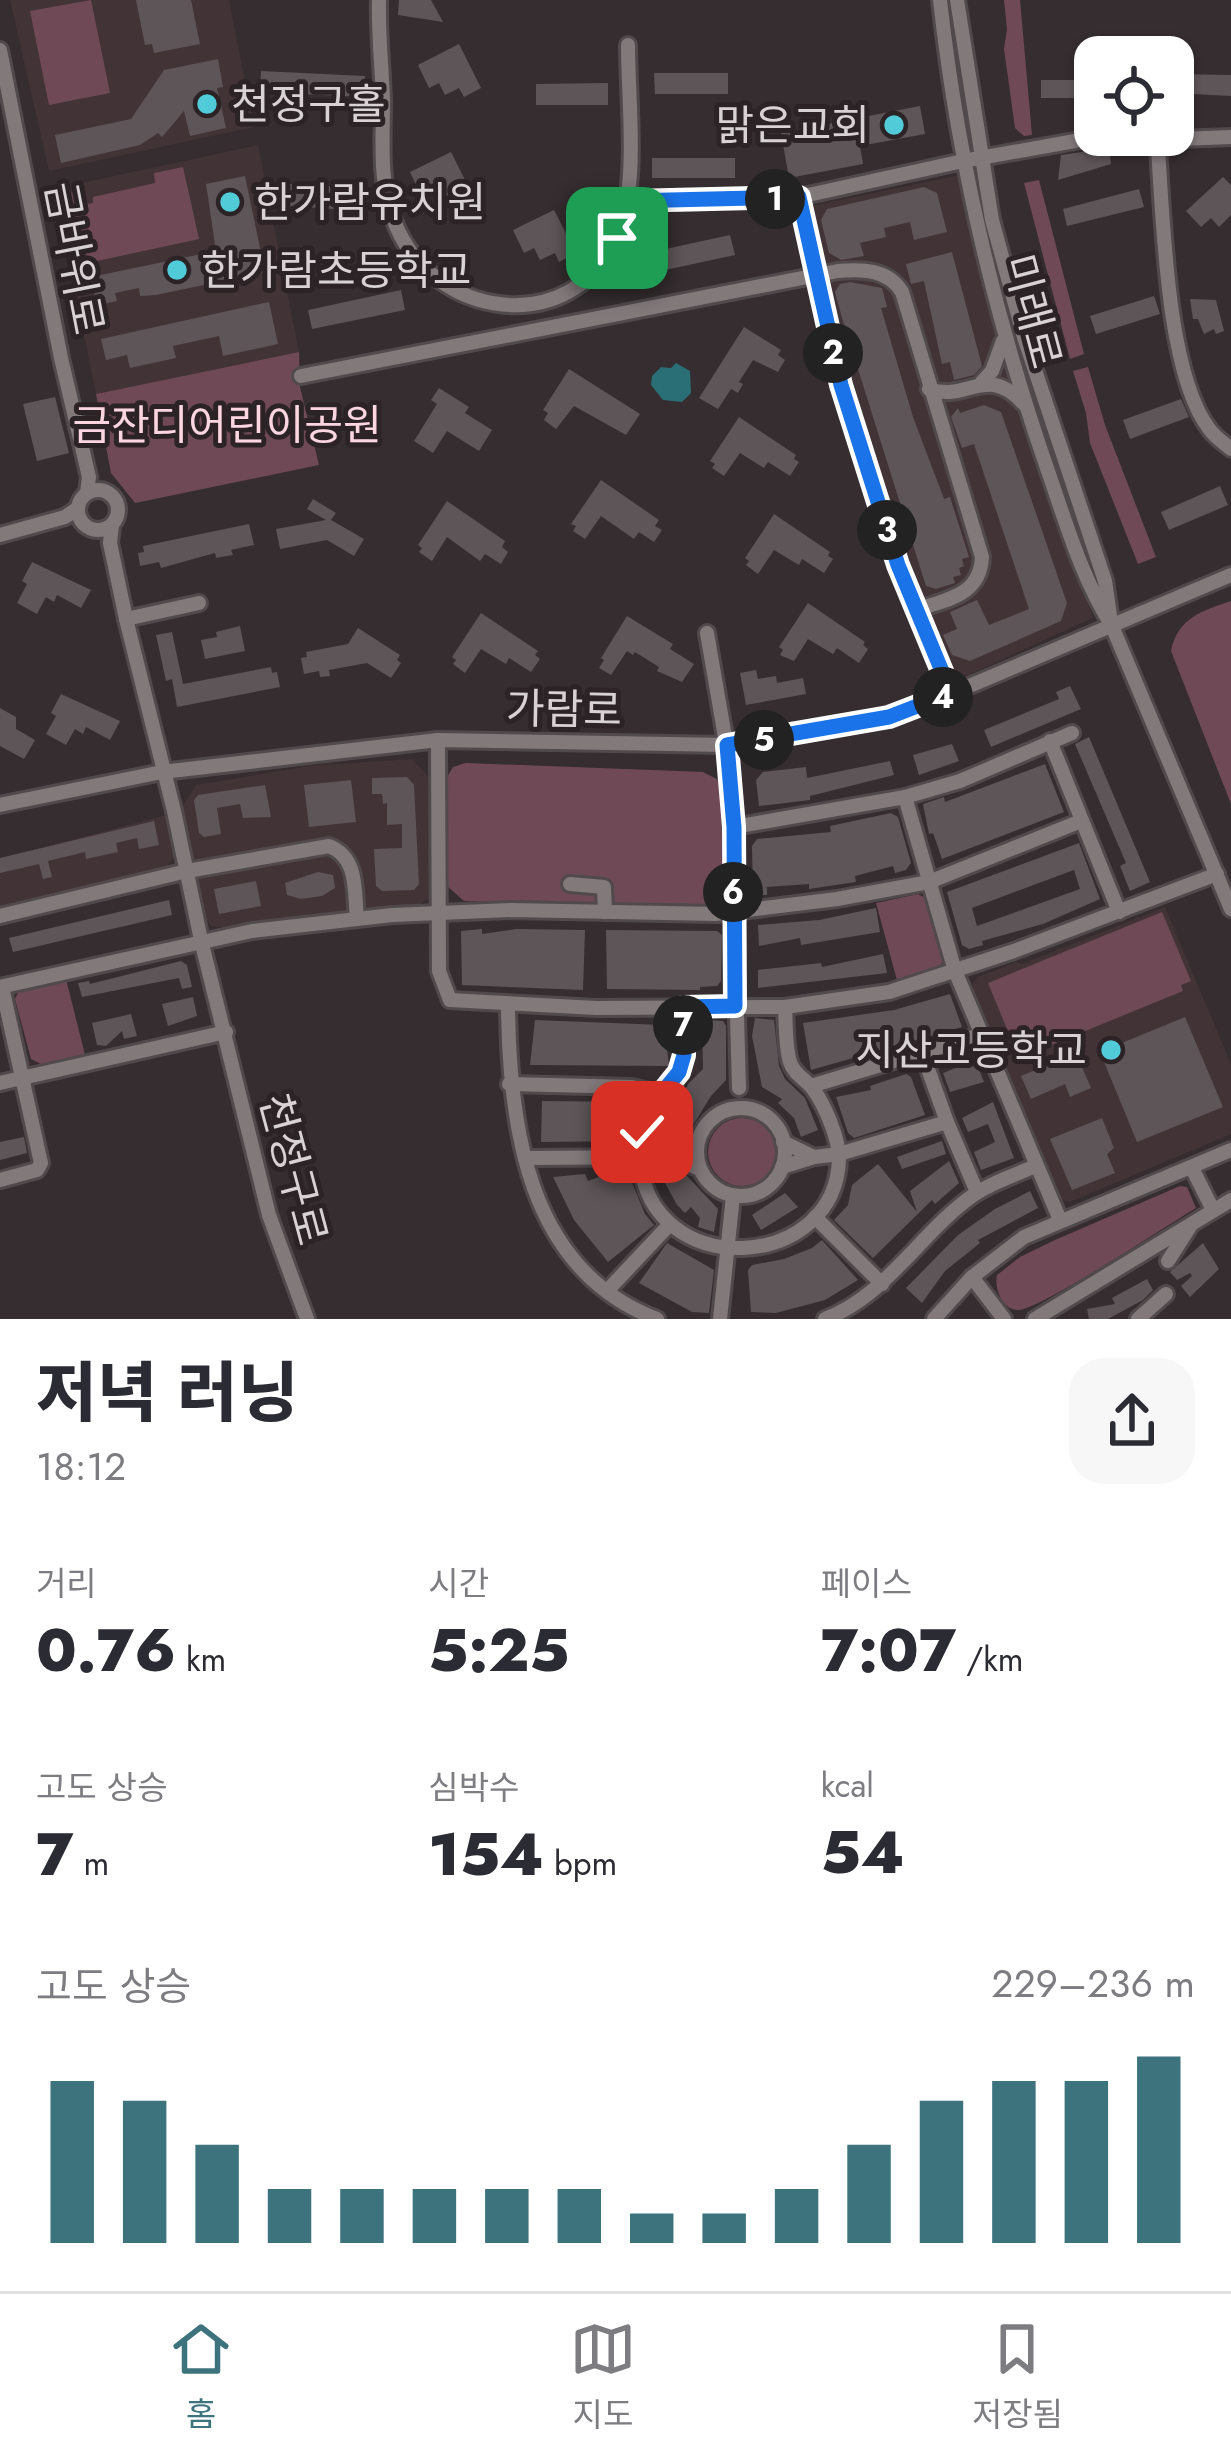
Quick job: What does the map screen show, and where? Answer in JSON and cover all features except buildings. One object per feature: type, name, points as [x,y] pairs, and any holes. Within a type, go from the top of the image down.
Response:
[{"type":"street","points":[[379,0],[381,154],[393,219],[425,272],[456,294],[491,303],[530,305],[567,294],[599,265],[617,238],[628,201],[628,45]]},
{"type":"street","name":"미래로","points":[[940,0],[1004,336],[1025,405],[1088,588],[1112,626],[1231,909]]},
{"type":"street","name":"미래로","points":[[957,0],[971,159],[1105,581],[1112,626]]},
{"type":"street","name":"금바위로","points":[[0,50],[61,358],[93,487],[111,494],[118,506],[105,527]]},
{"type":"street","points":[[1194,136],[1231,137]]},
{"type":"street","points":[[628,201],[799,197],[1074,142]]},
{"type":"street","points":[[1159,156],[1172,302],[1184,366],[1210,431],[1231,449]]},
{"type":"street","points":[[799,197],[841,385],[916,610],[951,693]]},
{"type":"street","points":[[301,376],[816,276],[876,272],[897,283],[937,391],[936,409],[980,550],[981,568],[968,591],[916,610]]},
{"type":"street","points":[[982,382],[992,371],[1004,336]]},
{"type":"street","points":[[937,391],[982,382],[1012,391],[1025,405]]},
{"type":"street","points":[[75,515],[93,487]]},
{"type":"street","points":[[0,535],[75,515],[105,527],[162,772]]},
{"type":"street","name":"가람로","points":[[0,805],[162,772],[438,740],[727,745],[889,717],[1231,575]]},
{"type":"street","points":[[126,619],[199,603]]},
{"type":"street","points":[[706,633],[727,745],[734,827],[739,1088],[754,1111]]},
{"type":"street","points":[[734,827],[905,797],[960,781],[1072,733]]},
{"type":"street","points":[[438,740],[439,971],[450,1000],[508,1005],[785,1006],[889,992],[1216,874]]},
{"type":"street","points":[[1050,741],[1119,912]]},
{"type":"street","name":"천정구로","points":[[162,772],[269,1215],[307,1319]]},
{"type":"street","points":[[905,797],[955,971],[1060,1220]]},
{"type":"street","points":[[0,1180],[37,1170],[40,1163],[1,987],[201,940],[357,919],[439,911],[733,912],[929,883],[1081,821]]},
{"type":"street","points":[[0,916],[187,871],[336,848],[351,866],[357,919]]},
{"type":"street","points":[[570,884],[604,887],[605,912]]},
{"type":"street","points":[[508,1005],[508,1084],[525,1158],[552,1230],[577,1264],[607,1291],[657,1319]]},
{"type":"street","points":[[683,1007],[684,1055],[679,1072],[652,1105],[642,1132],[640,1159],[654,1203],[670,1224],[702,1243],[727,1250],[759,1248],[787,1236],[815,1217],[832,1189],[839,1154],[812,1086],[790,1063],[785,1006]]},
{"type":"street","points":[[0,1083],[226,1033]]},
{"type":"street","points":[[812,1086],[980,1035]]},
{"type":"street","points":[[923,1054],[946,1123],[977,1192]]},
{"type":"street","points":[[508,1084],[632,1087],[662,1094]]},
{"type":"street","points":[[700,1169],[698,1145],[706,1125],[724,1112],[739,1088]]},
{"type":"street","points":[[671,1157],[700,1169],[716,1189],[733,1196],[758,1193],[770,1186],[782,1167],[783,1142],[771,1120],[745,1108],[724,1112]]},
{"type":"street","points":[[782,1167],[946,1123]]},
{"type":"street","points":[[783,1142],[814,1157]]},
{"type":"street","points":[[525,1158],[671,1157],[698,1145]]},
{"type":"street","points":[[934,1319],[996,1255],[1060,1220],[1231,1150]]},
{"type":"street","points":[[825,1319],[882,1284],[926,1236],[977,1192],[1035,1166]]},
{"type":"street","points":[[1192,1168],[1212,1208]]},
{"type":"street","points":[[720,1319],[733,1196]]},
{"type":"street","points":[[1035,1319],[1231,1200]]},
{"type":"street","points":[[815,1217],[882,1284]]},
{"type":"street","points":[[1168,1261],[1192,1222]]},
{"type":"street","points":[[607,1291],[670,1224]]},
{"type":"street","points":[[972,1277],[1004,1319]]},
{"type":"street","points":[[1138,1319],[1166,1294]]},
{"type":"shaded area","points":[[10,0],[229,0],[254,127],[49,171]]},
{"type":"shaded area","name":"한가람초등학교","points":[[258,145],[299,352],[96,394],[54,189]]},
{"type":"shaded area","points":[[960,175],[1010,377],[1093,618],[959,679],[912,576],[852,387],[810,206]]},
{"type":"shaded area","points":[[412,759],[428,776],[430,898],[420,904],[211,926],[205,917],[182,807],[196,785],[309,766]]},
{"type":"shaded area","points":[[166,815],[175,857],[166,867],[0,909],[0,859]]},
{"type":"shaded area","name":"지산고등학교","points":[[1165,907],[1231,1064],[1231,1134],[1070,1202],[1060,1200],[973,983],[978,977]]},
{"type":"green space","points":[[91,0],[110,93],[49,105],[30,11]]},
{"type":"green space","points":[[1004,0],[1020,0],[1032,135],[1024,136],[1015,128],[1004,49]]},
{"type":"green space","points":[[183,167],[199,239],[88,263],[80,226],[66,229],[59,195],[77,191],[81,205],[93,203],[93,197],[155,183],[154,173]]},
{"type":"green space","points":[[1039,180],[1084,354],[1070,359],[1024,183]]},
{"type":"green space","name":"금잔디어린이공원","points":[[299,352],[300,387],[319,465],[135,503],[111,473],[96,394]]},
{"type":"green space","points":[[1088,367],[1156,557],[1138,564],[1090,443],[1073,371]]},
{"type":"green space","points":[[1231,601],[1231,804],[1171,651],[1185,623]]},
{"type":"green space","points":[[466,763],[703,772],[717,779],[723,790],[724,893],[710,907],[464,901],[447,886],[447,777],[453,767]]},
{"type":"green space","points":[[918,894],[927,899],[944,959],[939,969],[897,980],[876,903]]},
{"type":"green space","points":[[1162,912],[1191,981],[1181,985],[1183,991],[1019,1058],[988,983]]},
{"type":"green space","points":[[66,979],[85,1055],[43,1065],[31,1059],[15,999],[20,989]]},
{"type":"green space","points":[[742,1118],[766,1128],[776,1152],[766,1176],[742,1186],[718,1176],[708,1152],[718,1128]]},
{"type":"green space","points":[[1180,1186],[1187,1187],[1196,1208],[1030,1307],[1012,1309],[1004,1302],[997,1275],[1020,1257]]},
{"type":"water","points":[[676,363],[690,371],[691,393],[682,402],[663,400],[651,385],[661,367]]},
{"type":"place","name":"천정구홀","points":[[207,104]]},
{"type":"place","name":"맑은교회","points":[[894,125]]},
{"type":"place","name":"한가람유치원","points":[[230,202]]},
{"type":"place","name":"한가람초등학교","points":[[177,270]]},
{"type":"place","name":"지산고등학교","points":[[1111,1050]]},
{"type":"route","points":[[617,238],[628,201],[799,197],[841,385],[898,565],[951,693],[889,717],[727,745],[734,827],[735,1006],[683,1007],[684,1055],[679,1072],[652,1105],[642,1132]]}]
